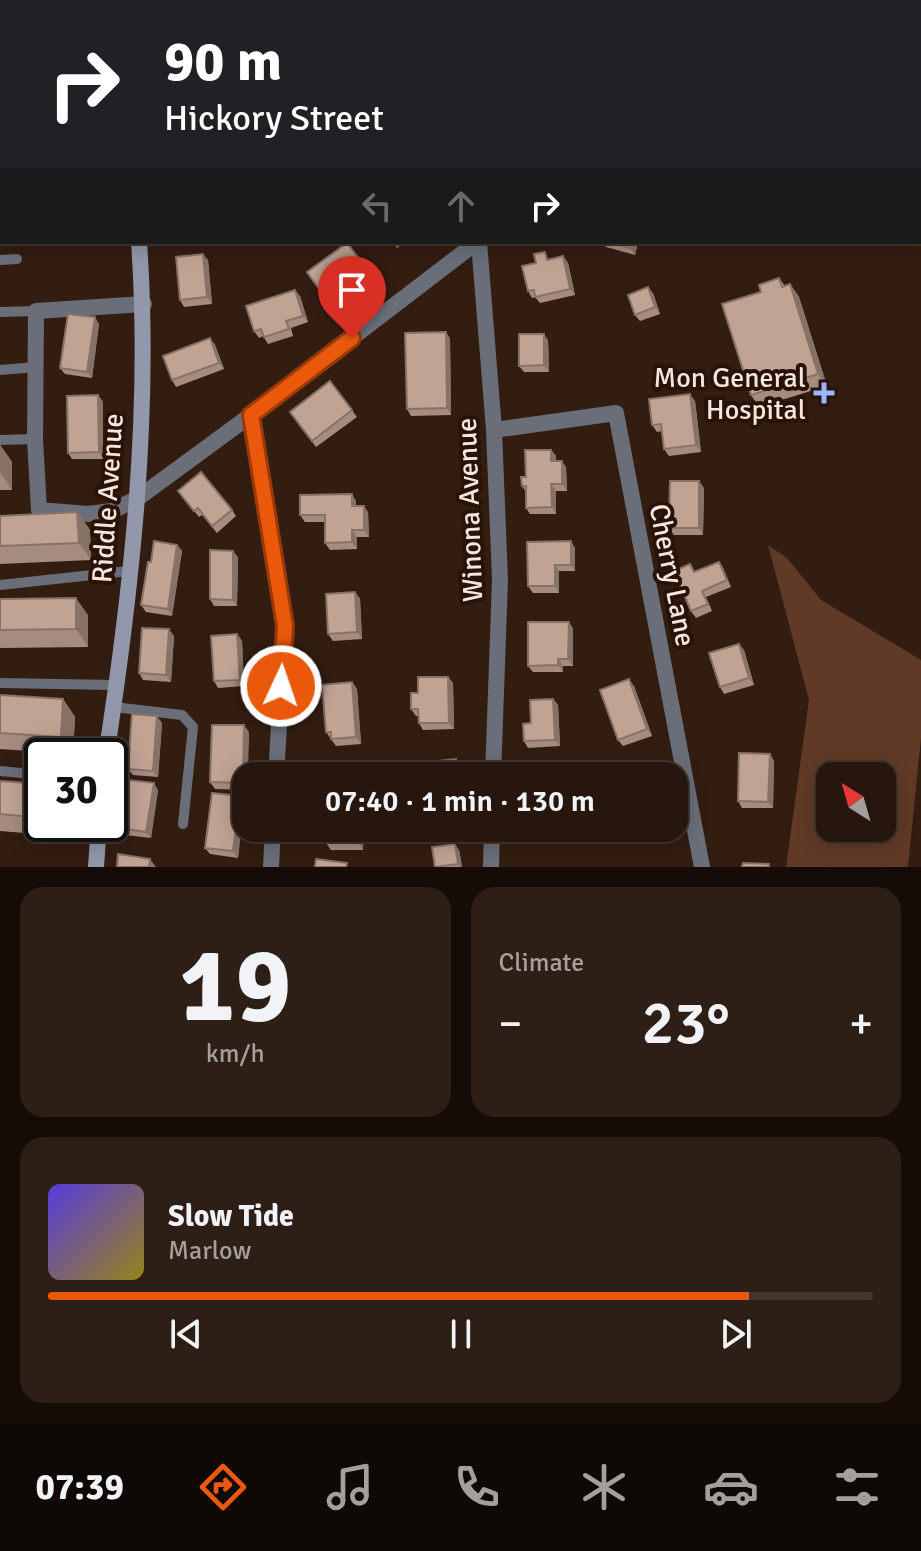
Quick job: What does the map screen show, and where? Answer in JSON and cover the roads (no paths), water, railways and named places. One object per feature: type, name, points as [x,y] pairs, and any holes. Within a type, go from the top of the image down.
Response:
[{"type":"street","name":"Riddle Avenue","points":[[109,738],[138,498],[144,304],[139,244]]},
{"type":"street","points":[[144,304],[36,311],[35,439],[39,510],[88,514],[112,511],[138,498],[475,244]]},
{"type":"street","name":"Winona Avenue","points":[[478,244],[494,430],[500,580],[494,762]]},
{"type":"street","name":"Cherry Lane","points":[[494,430],[616,413],[702,867]]},
{"type":"street","points":[[251,415],[285,626],[277,762]]},
{"type":"street","points":[[96,867],[98,842]]},
{"type":"street","points":[[271,867],[272,842]]},
{"type":"street","points":[[491,867],[492,842]]},
{"type":"lane","points":[[0,260],[17,259]]},
{"type":"lane","points":[[0,312],[36,311]]},
{"type":"lane","points":[[0,370],[37,367]]},
{"type":"lane","points":[[0,440],[35,439]]},
{"type":"lane","points":[[0,585],[129,571]]},
{"type":"lane","points":[[0,683],[115,685]]},
{"type":"lane","points":[[114,707],[182,715],[193,727],[183,824]]},
{"type":"lane","points":[[0,771],[24,773]]},
{"type":"place","name":"Mon General Hospital","points":[[824,393]]}]
